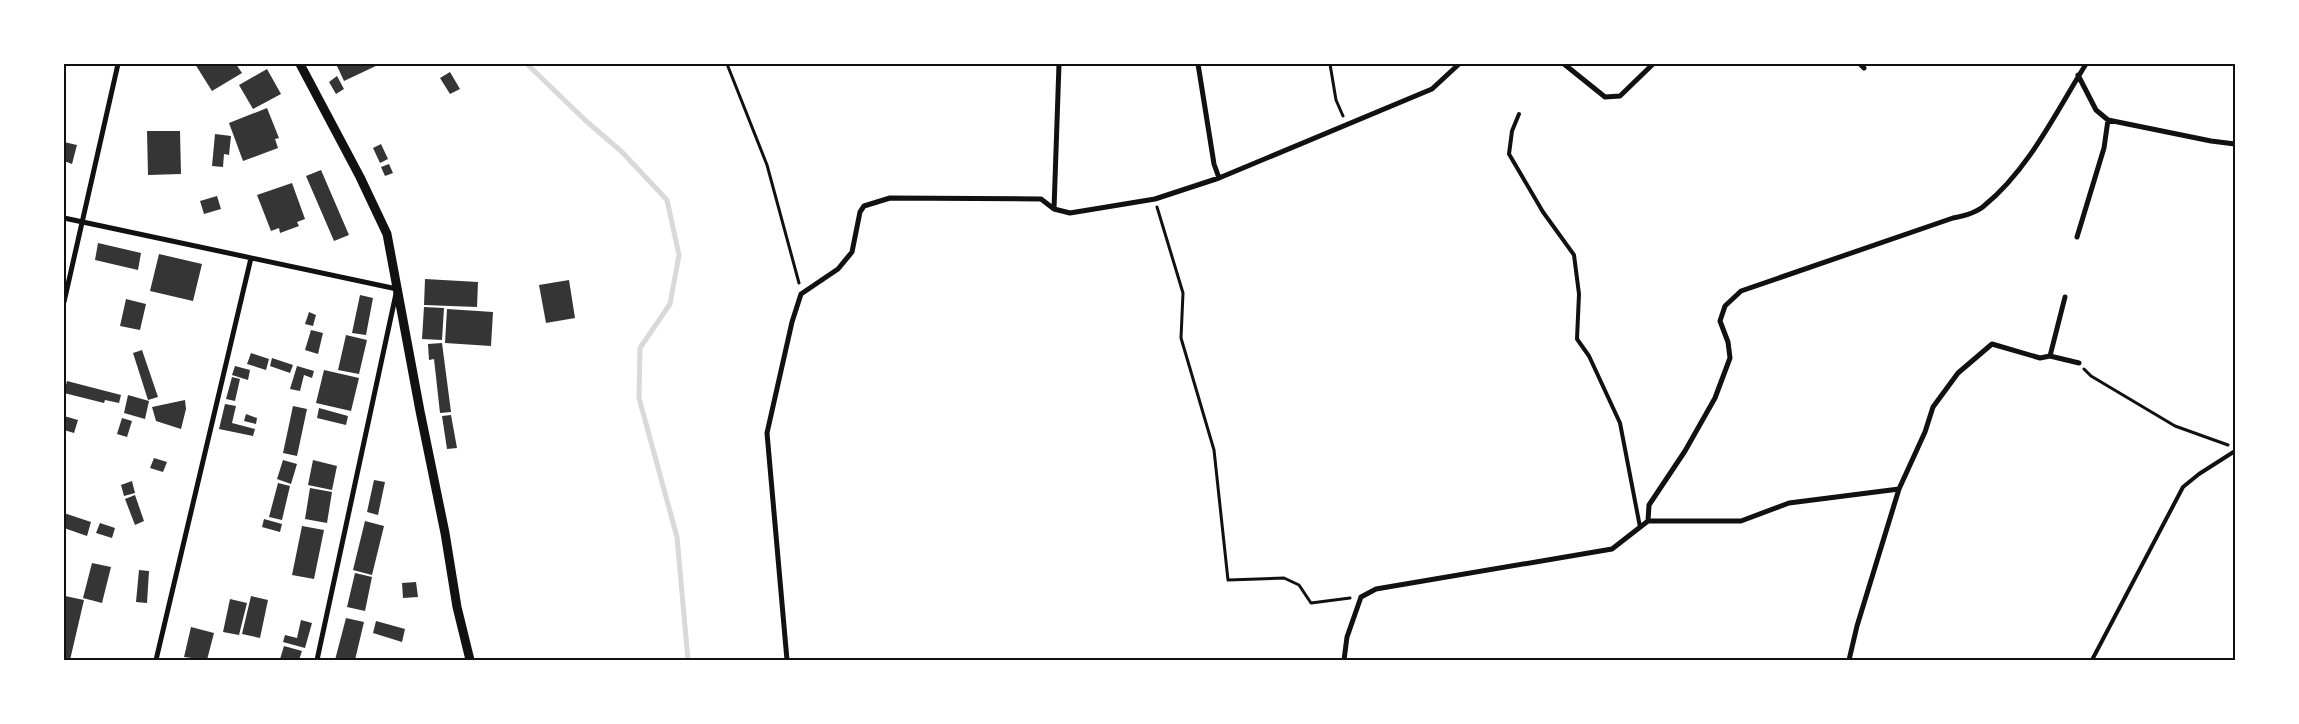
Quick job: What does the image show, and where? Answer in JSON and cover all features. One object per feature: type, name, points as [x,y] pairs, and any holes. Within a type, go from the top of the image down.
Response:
[{"type":"street","points":[[64,302],[118,64]]},
{"type":"street","points":[[300,64],[360,177],[387,234],[445,533],[457,607],[470,660]]},
{"type":"street","points":[[1054,209],[1060,64]]},
{"type":"street","points":[[1198,64],[1213,155],[1219,178]]},
{"type":"street","points":[[787,660],[767,433],[792,322],[802,294],[838,268],[852,252],[860,212],[864,206],[890,198],[1041,198],[1054,209],[1070,213],[1155,199],[1219,178],[1432,89],[1459,64]]},
{"type":"street","points":[[1564,64],[1605,97],[1620,96],[1653,64]]},
{"type":"street","points":[[1648,521],[1650,506],[1685,451],[1711,405],[1730,358],[1728,342],[1720,321],[1725,306],[1741,292],[1944,221],[1964,216],[1984,206],[2020,170],[2086,64]]},
{"type":"street","points":[[2078,76],[2096,110],[2108,120],[2211,141],[2235,144]]},
{"type":"street","points":[[2077,237],[2104,148],[2108,120]]},
{"type":"street","points":[[64,218],[397,289]]},
{"type":"street","points":[[156,660],[250,258]]},
{"type":"street","points":[[317,660],[397,289]]},
{"type":"street","points":[[2050,356],[2065,297]]},
{"type":"street","points":[[1849,660],[1857,626],[1899,490],[1925,432],[1933,407],[1958,373],[1992,344],[2040,358],[2050,356],[2079,363]]},
{"type":"street","points":[[1344,660],[1347,637],[1361,597],[1376,589],[1612,549],[1648,521],[1741,521],[1789,503],[1899,490]]},
{"type":"lane","points":[[1520,114],[1512,131],[1509,154],[1543,212],[1574,255],[1579,294],[1577,339],[1588,356],[1620,423],[1640,527]]},
{"type":"lane","points":[[2092,660],[2183,487],[2235,450]]},
{"type":"path","points":[[727,64],[767,166],[802,294]]},
{"type":"path","points":[[1330,64],[1336,100],[1346,124]]},
{"type":"path","points":[[1155,199],[1182,293],[1181,338],[1214,450],[1228,580],[1284,578],[1299,585],[1311,603],[1361,597]]},
{"type":"path","points":[[2079,363],[2091,376],[2175,426],[2235,450]]},
{"type":"building","points":[[195,64],[236,64],[242,73],[212,91]]},
{"type":"building","points":[[343,64],[380,64],[344,81],[337,66]]},
{"type":"building","points":[[267,69],[281,94],[253,109],[239,85]]},
{"type":"building","points":[[450,72],[460,89],[450,94],[440,78]]},
{"type":"building","points":[[337,76],[344,89],[336,94],[329,82]]},
{"type":"building","points":[[267,108],[279,138],[275,139],[278,148],[243,161],[229,123]]},
{"type":"building","points":[[147,131],[180,131],[181,174],[148,175]]},
{"type":"building","points":[[215,134],[231,136],[229,155],[224,154],[223,167],[212,166]]},
{"type":"building","points":[[64,142],[77,145],[72,164],[64,161]]},
{"type":"building","points":[[381,144],[388,159],[380,163],[373,148]]},
{"type":"building","points":[[389,164],[393,173],[385,176],[381,167]]},
{"type":"building","points":[[321,170],[349,235],[334,241],[306,176]]},
{"type":"building","points":[[292,183],[305,219],[297,222],[299,226],[280,233],[279,228],[271,231],[257,195]]},
{"type":"building","points":[[217,196],[221,209],[204,214],[200,201]]},
{"type":"building","points":[[98,243],[141,253],[138,270],[95,260]]},
{"type":"building","points":[[159,254],[202,264],[193,301],[150,291]]},
{"type":"building","points":[[425,279],[478,282],[477,307],[424,305]]},
{"type":"building","points":[[569,280],[575,318],[546,323],[539,285]]},
{"type":"building","points":[[360,295],[373,298],[366,335],[352,333]]},
{"type":"building","points":[[126,299],[146,304],[140,330],[120,326]]},
{"type":"building","points":[[424,307],[444,308],[442,340],[422,339]]},
{"type":"building","points":[[447,309],[493,312],[491,346],[445,343]]},
{"type":"building","points":[[309,312],[316,315],[313,326],[305,324]]},
{"type":"building","points":[[311,330],[323,333],[318,354],[305,350]]},
{"type":"building","points":[[346,335],[367,340],[359,374],[338,370]]},
{"type":"building","points":[[442,343],[451,412],[440,413],[434,359],[429,360],[428,344]]},
{"type":"building","points":[[142,350],[158,397],[148,400],[133,353]]},
{"type":"building","points":[[251,353],[269,359],[266,370],[247,364]]},
{"type":"building","points":[[272,358],[293,365],[290,373],[270,366]]},
{"type":"building","points":[[235,366],[250,370],[248,380],[232,375]]},
{"type":"building","points":[[297,366],[314,371],[312,378],[304,375],[300,391],[290,389]]},
{"type":"building","points":[[324,370],[359,378],[351,411],[316,403]]},
{"type":"building","points":[[232,377],[240,379],[235,401],[226,399]]},
{"type":"building","points":[[67,381],[121,395],[119,403],[105,400],[104,403],[64,393]]},
{"type":"building","points":[[128,395],[149,401],[145,419],[124,413]]},
{"type":"building","points":[[185,400],[186,409],[181,429],[156,421],[152,407]]},
{"type":"building","points":[[225,404],[236,406],[232,423],[255,429],[253,436],[219,429]]},
{"type":"building","points":[[293,406],[307,409],[297,456],[283,453]]},
{"type":"building","points":[[319,408],[348,416],[346,425],[317,418]]},
{"type":"building","points":[[246,414],[257,418],[256,424],[244,421]]},
{"type":"building","points":[[451,415],[457,448],[447,449],[442,416]]},
{"type":"building","points":[[64,416],[78,420],[74,433],[64,430]]},
{"type":"building","points":[[122,418],[132,421],[127,437],[117,434]]},
{"type":"building","points":[[154,458],[167,462],[163,472],[150,468]]},
{"type":"building","points":[[283,460],[297,464],[291,484],[277,479]]},
{"type":"building","points":[[313,460],[337,466],[332,490],[308,485]]},
{"type":"building","points":[[374,480],[385,482],[378,515],[367,512]]},
{"type":"building","points":[[132,481],[135,493],[124,496],[121,485]]},
{"type":"building","points":[[278,483],[290,486],[282,520],[269,517]]},
{"type":"building","points":[[310,488],[332,492],[327,523],[305,519]]},
{"type":"building","points":[[135,495],[144,521],[135,525],[125,499]]},
{"type":"building","points":[[64,513],[91,522],[87,536],[64,528]]},
{"type":"building","points":[[264,519],[282,524],[280,532],[262,527]]},
{"type":"building","points":[[365,521],[384,526],[372,575],[353,570]]},
{"type":"building","points":[[100,523],[115,528],[112,538],[96,533]]},
{"type":"building","points":[[302,526],[324,530],[314,579],[292,575]]},
{"type":"building","points":[[92,563],[111,567],[102,603],[83,598]]},
{"type":"building","points":[[139,570],[149,571],[147,603],[136,602]]},
{"type":"building","points":[[355,573],[372,577],[365,611],[347,607]]},
{"type":"building","points":[[416,582],[418,597],[403,598],[402,583]]},
{"type":"building","points":[[65,596],[84,600],[70,660],[64,660]]},
{"type":"building","points":[[251,596],[268,600],[260,638],[242,634]]},
{"type":"building","points":[[230,599],[247,603],[239,635],[223,632]]},
{"type":"building","points":[[346,618],[364,622],[355,660],[335,660]]},
{"type":"building","points":[[301,620],[312,623],[305,648],[283,642],[285,635],[297,638]]},
{"type":"building","points":[[376,621],[405,629],[402,642],[373,633]]},
{"type":"building","points":[[191,627],[214,633],[207,660],[184,657]]},
{"type":"building","points":[[284,646],[302,651],[299,660],[280,659]]},
{"type":"waterway","points":[[527,64],[585,120],[622,152],[667,200],[679,255],[670,304],[640,348],[639,398],[677,537],[688,660]]}]
